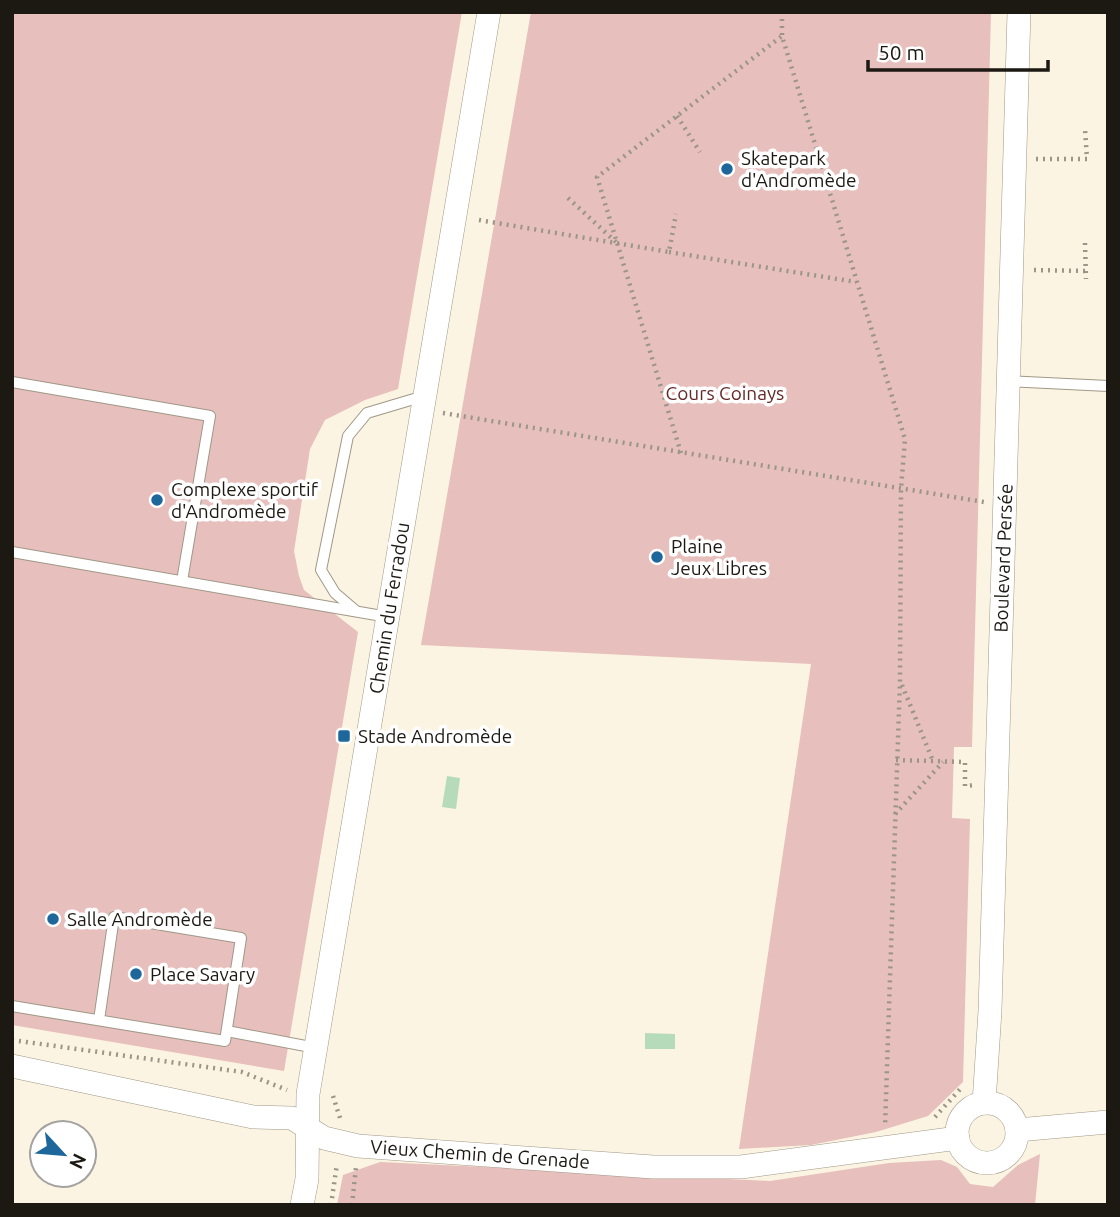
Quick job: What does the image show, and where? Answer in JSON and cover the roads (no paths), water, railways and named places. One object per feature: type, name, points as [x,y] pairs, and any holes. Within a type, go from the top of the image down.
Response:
[{"type":"street","name":"Chemin du Ferradou","points":[[302,1205],[309,1130],[308,1094],[489,12]]},
{"type":"street","name":"Boulevard Persée","points":[[984,1103],[989,1037],[1018,12]]},
{"type":"street","name":"Vieux Chemin de Grenade","points":[[12,1066],[253,1117],[292,1118],[324,1138],[358,1146],[653,1167],[741,1167],[958,1138]]},
{"type":"street","points":[[984,1103],[1004,1108],[1011,1115],[1017,1130],[1015,1144],[1009,1153],[991,1162],[971,1158],[963,1151],[958,1138],[960,1121],[965,1112],[984,1103]]},
{"type":"street","points":[[1017,1130],[1108,1122]]},
{"type":"lane","points":[[1007,381],[1108,386]]},
{"type":"lane","points":[[12,382],[210,416],[182,581]]},
{"type":"lane","points":[[357,611],[335,593],[321,570],[348,436],[367,413],[423,403]]},
{"type":"lane","points":[[12,552],[388,617]]},
{"type":"lane","points":[[99,1020],[114,917],[241,938],[226,1036]]},
{"type":"lane","points":[[12,1006],[316,1048]]},
{"type":"place","name":"Skatepark d'Andromède","points":[[727,169]]},
{"type":"place","name":"Complexe sportif d'Andromède","points":[[157,500]]},
{"type":"place","name":"Plaine Jeux Libres","points":[[657,557]]},
{"type":"place","name":"Stade Andromède","points":[[344,736]]},
{"type":"place","name":"Salle Andromède","points":[[53,919]]},
{"type":"place","name":"Place Savary","points":[[136,974]]},
{"type":"park label","name":"Cours Coinays","points":[[725,393]]}]
